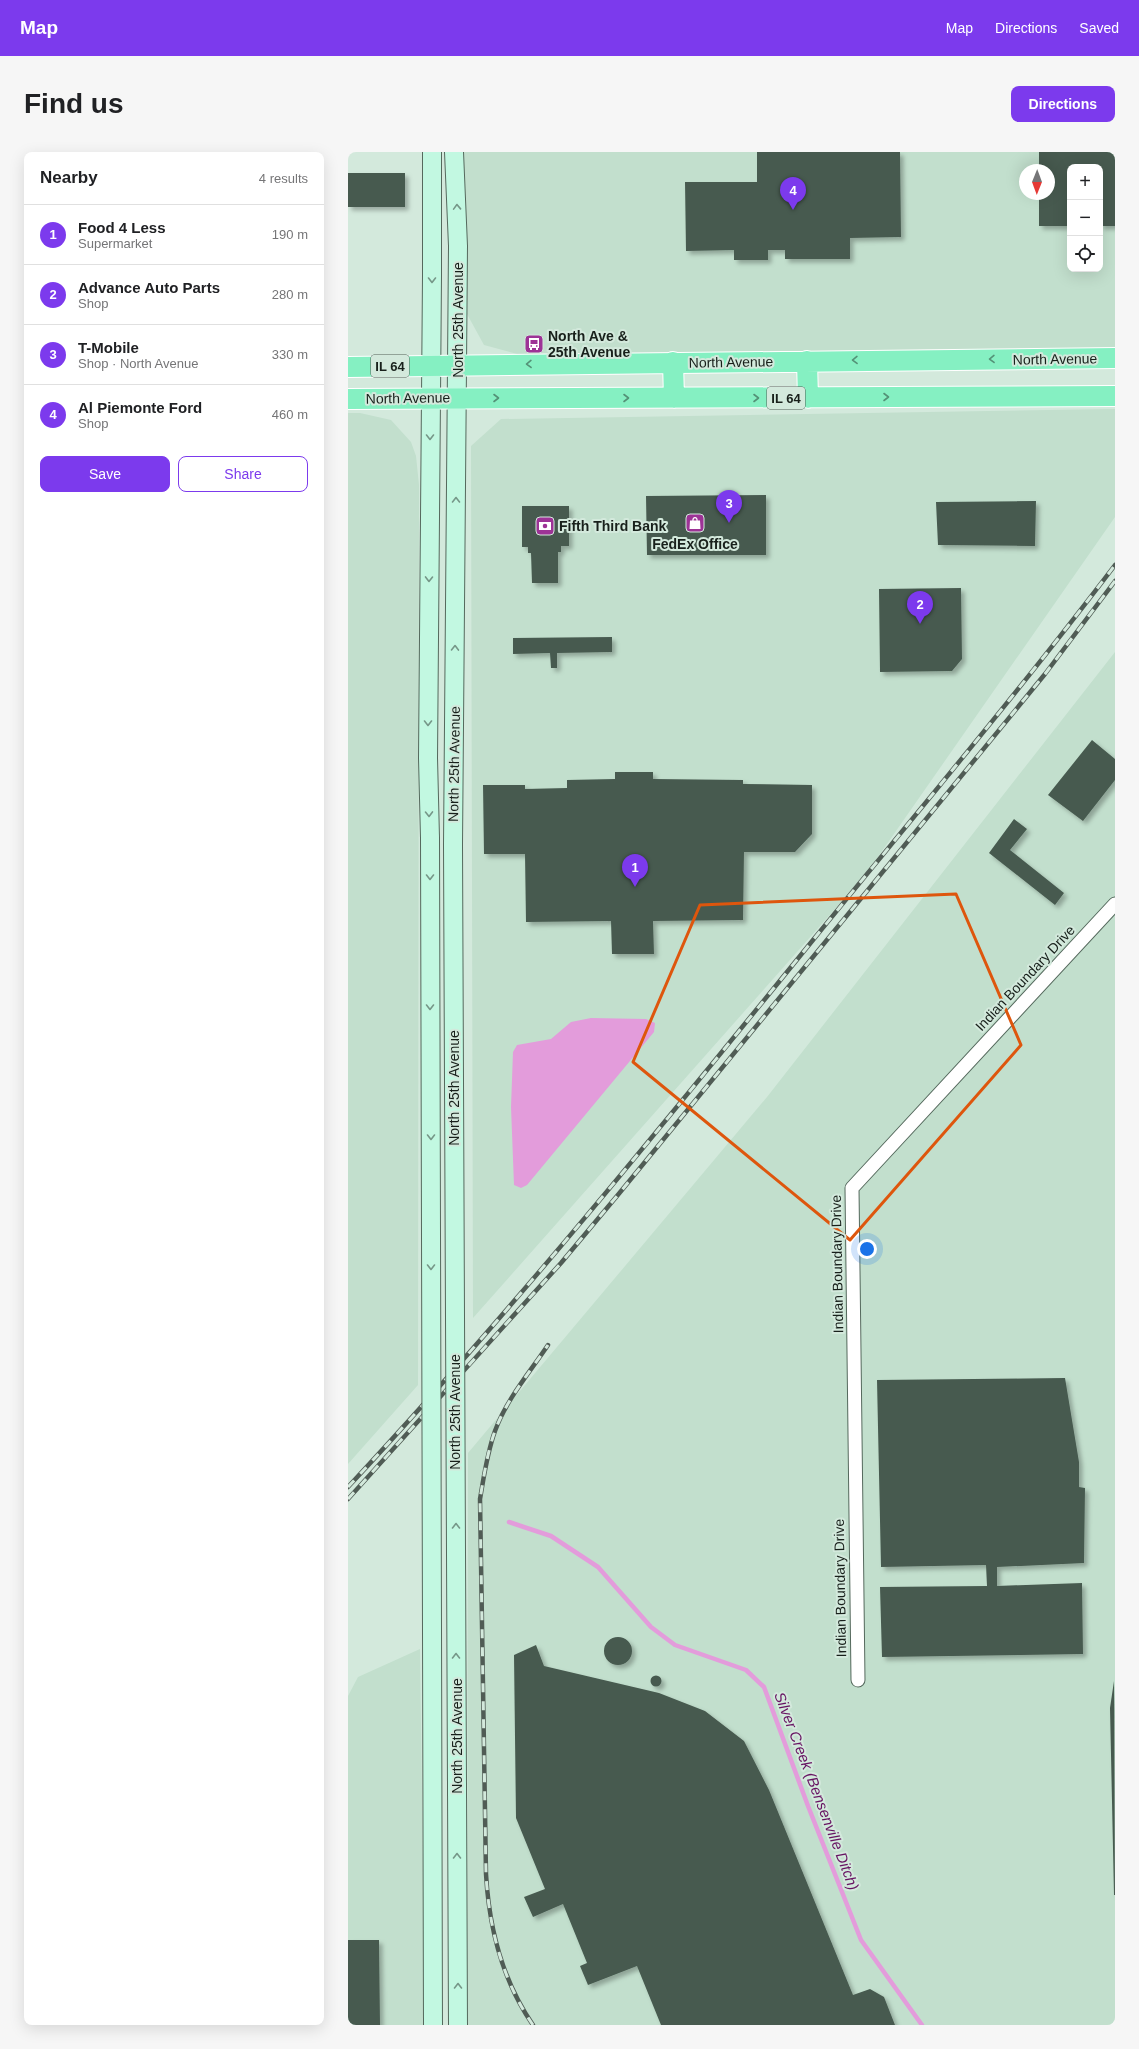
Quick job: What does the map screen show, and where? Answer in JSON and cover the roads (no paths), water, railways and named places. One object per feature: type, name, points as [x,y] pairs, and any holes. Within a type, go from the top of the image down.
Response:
[{"type":"main road","name":"North 25th Avenue","points":[[432,152],[428,790],[433,2025]]},
{"type":"main road","name":"North 25th Avenue","points":[[454,152],[458,246],[454,798],[458,2025]]},
{"type":"main road","name":"North Avenue","points":[[348,367],[1115,358]]},
{"type":"main road","points":[[807,361],[808,398]]},
{"type":"main road","points":[[673,362],[674,398]]},
{"type":"main road","name":"North Avenue","points":[[348,399],[1115,396]]},
{"type":"street","name":"Indian Boundary Drive","points":[[858,1680],[852,1188],[1115,904]]},
{"type":"waterway","name":"Silver Creek (Bensenville Ditch)","points":[[509,1522],[551,1536],[598,1567],[651,1627],[675,1645],[746,1670],[764,1687],[808,1806],[861,1940],[922,2025]]},
{"type":"railway","points":[[348,1487],[409,1421],[585,1218],[1003,707],[1115,565]]},
{"type":"railway","points":[[348,1499],[561,1263],[617,1196],[1045,674],[1115,581]]},
{"type":"railway","points":[[533,2025],[522,2008],[505,1972],[490,1914],[486,1874],[480,1499],[490,1448],[495,1431],[505,1408],[548,1345]]},
{"type":"place","name":"Al Piemonte Ford","points":[[793,210]]},
{"type":"place","name":"North Ave & 25th Avenue","points":[[534,344]]},
{"type":"place","name":"FedEx Office","points":[[695,523]]},
{"type":"place","name":"T-Mobile","points":[[729,523]]},
{"type":"place","name":"Fifth Third Bank","points":[[545,526]]},
{"type":"place","name":"Advance Auto Parts","points":[[920,624]]},
{"type":"place","name":"Food 4 Less","points":[[635,887]]}]
